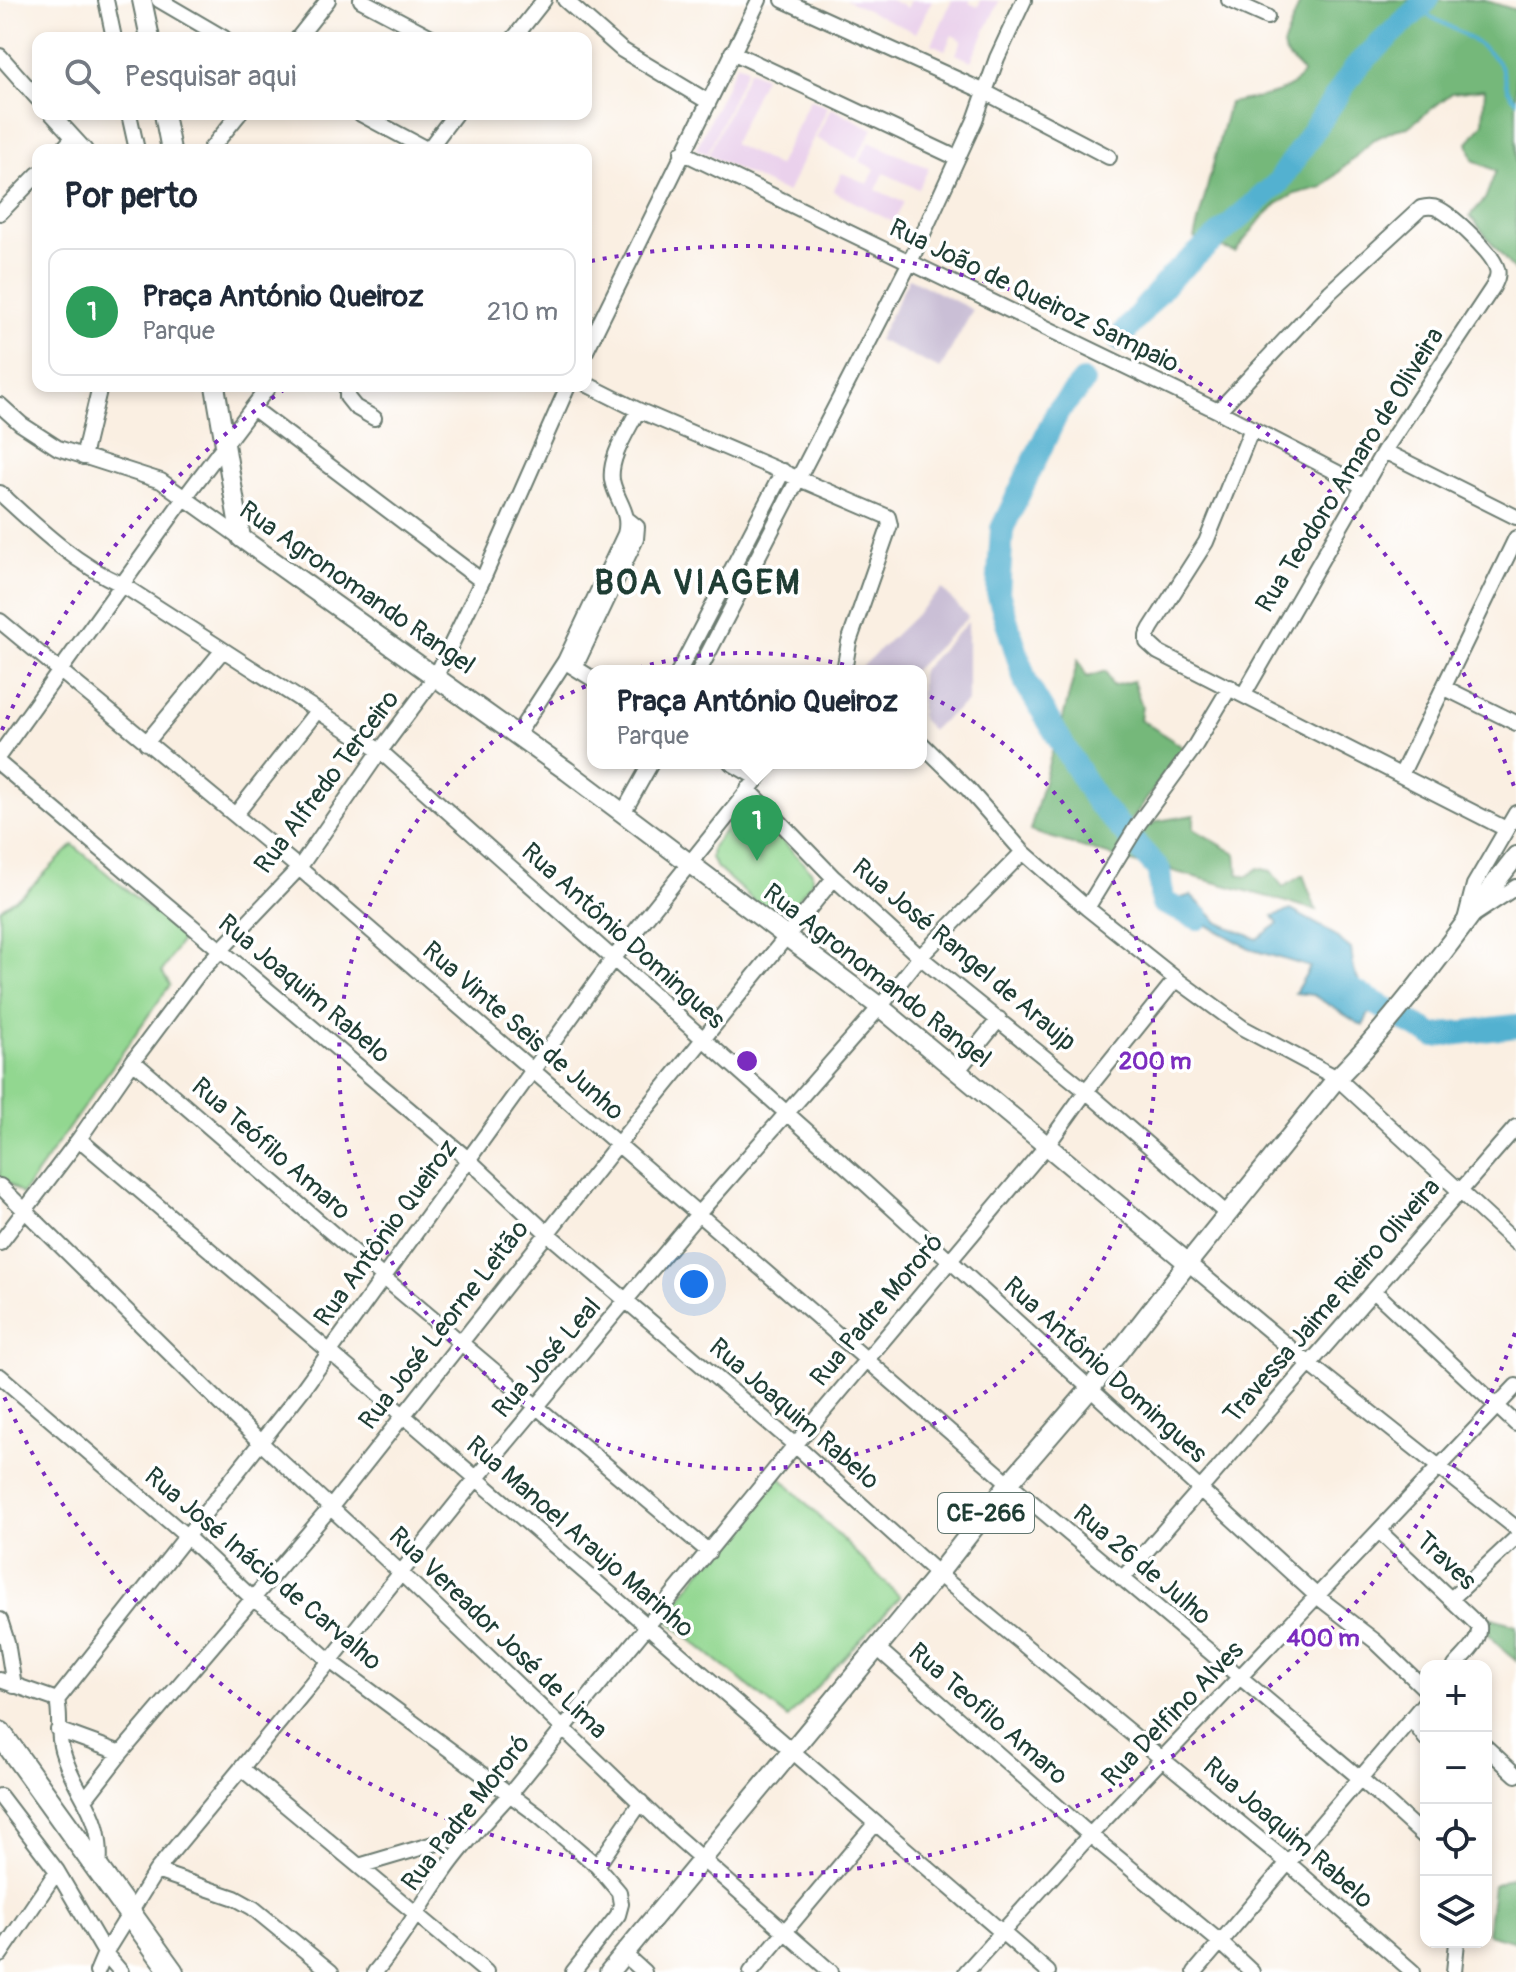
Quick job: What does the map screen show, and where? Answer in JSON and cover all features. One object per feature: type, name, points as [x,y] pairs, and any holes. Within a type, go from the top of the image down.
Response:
[{"type":"highway","points":[[0,1733],[172,1972]]},
{"type":"main road","points":[[142,0],[149,32]]},
{"type":"main road","points":[[165,120],[170,144]]},
{"type":"main road","points":[[216,392],[241,538]]},
{"type":"main road","name":"Rua Agronomando Rangel","points":[[241,538],[517,735],[880,1007],[1188,1263]]},
{"type":"main road","name":"CE-266","points":[[609,1972],[938,1574],[1009,1483],[1090,1389],[1337,1078],[1363,1053],[1427,973],[1516,856]]},
{"type":"street","points":[[106,0],[113,32]]},
{"type":"street","points":[[159,0],[214,32]]},
{"type":"street","points":[[303,32],[328,0]]},
{"type":"street","points":[[361,0],[422,32]]},
{"type":"street","points":[[519,32],[544,0]]},
{"type":"street","points":[[565,0],[622,50],[707,101]]},
{"type":"street","points":[[592,339],[759,0]]},
{"type":"street","points":[[783,0],[983,91],[1109,157]]},
{"type":"street","points":[[682,665],[910,262],[1024,0]]},
{"type":"street","points":[[1229,0],[1267,17]]},
{"type":"street","points":[[732,52],[957,158]]},
{"type":"street","points":[[0,56],[32,92]]},
{"type":"street","points":[[57,120],[79,144]]},
{"type":"street","points":[[130,120],[136,144]]},
{"type":"street","points":[[215,144],[234,120]]},
{"type":"street","points":[[372,120],[417,144]]},
{"type":"street","points":[[432,144],[450,120]]},
{"type":"street","points":[[68,144],[73,138]]},
{"type":"street","name":"Rua João de Queiroz Sampaio","points":[[682,152],[1218,411],[1363,486]]},
{"type":"street","points":[[0,213],[32,180]]},
{"type":"street","name":"Rua Teodoro Amaro de Oliveira","points":[[1087,908],[1139,823],[1237,691],[1384,451],[1493,287],[1497,266],[1475,240],[1443,211],[1432,206],[1421,208],[1330,292],[1218,411]]},
{"type":"street","points":[[592,387],[890,519],[890,528],[849,642],[845,665]]},
{"type":"street","points":[[83,457],[99,392]]},
{"type":"street","points":[[0,754],[121,584],[265,392]]},
{"type":"street","points":[[347,392],[355,407],[374,418]]},
{"type":"street","name":"Rua Alfredo Terceiro","points":[[0,1243],[79,1139],[133,1061],[219,950],[299,868],[436,676],[482,581],[565,392]]},
{"type":"street","name":"Rua Agronomando Rangel","points":[[0,405],[42,439],[83,457],[149,475],[241,538]]},
{"type":"street","points":[[254,409],[482,581]]},
{"type":"street","points":[[517,735],[570,664],[625,534],[627,519],[613,484],[612,468],[638,410]]},
{"type":"street","points":[[1252,428],[1206,542],[1147,636],[1151,647],[1506,829]]},
{"type":"street","points":[[1384,451],[1516,517]]},
{"type":"street","points":[[702,665],[790,474]]},
{"type":"street","name":"Rua Antônio Domingues","points":[[0,493],[72,555],[380,751],[864,1182],[1318,1597],[1375,1641],[1420,1684]]},
{"type":"street","points":[[1401,775],[1516,538]]},
{"type":"street","name":"Rua Vinte Seis de Junho","points":[[0,621],[236,814],[1009,1483]]},
{"type":"street","points":[[146,743],[223,650]]},
{"type":"street","points":[[570,664],[587,675]]},
{"type":"street","points":[[1445,688],[1516,723]]},
{"type":"street","points":[[236,814],[317,711]]},
{"type":"street","points":[[927,749],[968,789],[1023,852],[1087,908],[1243,1028],[1337,1078],[1516,1243]]},
{"type":"street","name":"Rua Joaquim Rabelo","points":[[0,764],[469,1160],[547,1233],[795,1445],[938,1574],[1165,1759],[1413,1972]]},
{"type":"street","points":[[623,813],[648,769]]},
{"type":"street","name":"Rua José Rangel de Araujp","points":[[738,769],[834,878],[920,957],[1086,1091],[1227,1214]]},
{"type":"street","name":"Rua Antônio Queiroz","points":[[57,1700],[330,1352],[613,959],[765,769]]},
{"type":"street","points":[[1465,921],[1474,885],[1516,813]]},
{"type":"street","name":"Rua José Leal","points":[[97,1972],[105,1953],[156,1871],[476,1479],[698,1214],[880,1007],[920,957],[1023,852]]},
{"type":"street","name":"Rua José Leorne Leitão","points":[[86,1798],[331,1507],[618,1144],[834,878]]},
{"type":"street","points":[[1465,921],[1516,887]]},
{"type":"street","name":"Rua Padre Mororó","points":[[375,1972],[418,1915],[448,1866],[1048,1144],[1086,1091],[1176,979]]},
{"type":"street","points":[[958,1070],[999,1019]]},
{"type":"street","name":"Rua Teófilo Amaro","points":[[133,1061],[460,1343],[709,1552]]},
{"type":"street","name":"Travessa Jaime Rieiro Oliveira","points":[[1122,1579],[1516,1127]]},
{"type":"street","name":"Rua Manoel Araujo Marinho","points":[[79,1139],[1048,1972]]},
{"type":"street","points":[[0,1186],[26,1210]]},
{"type":"street","name":"Rua Vereador José de Lima","points":[[26,1210],[137,1323],[562,1729],[702,1860],[831,1972]]},
{"type":"street","name":"Rua Agronomando Rangel","points":[[1188,1263],[1516,1528]]},
{"type":"street","points":[[1375,1292],[1516,1424]]},
{"type":"street","name":"Rua José Inácio de Carvalho","points":[[0,1376],[185,1535],[253,1599],[288,1624],[330,1661],[510,1794],[597,1866],[619,1892],[621,1904],[618,1915],[573,1972]]},
{"type":"street","name":"Rua Delfino Alves","points":[[966,1972],[1090,1835],[1516,1386]]},
{"type":"street","name":"Rua 26 de Julho","points":[[1009,1483],[1361,1779],[1420,1833]]},
{"type":"street","name":"Traves","points":[[1380,1532],[1479,1626],[1475,1642],[1460,1660]]},
{"type":"street","points":[[1451,1599],[1516,1538]]},
{"type":"street","points":[[0,1620],[7,1683],[57,1700],[58,1730],[67,1766],[86,1798],[102,1847],[99,1871]]},
{"type":"street","name":"Rua Teofilo Amaro","points":[[876,1647],[1252,1972]]},
{"type":"street","points":[[1195,1972],[1420,1709]]},
{"type":"street","points":[[1412,1720],[1421,1732]]},
{"type":"street","points":[[58,1730],[121,1753]]},
{"type":"street","points":[[1492,1762],[1516,1775]]},
{"type":"street","points":[[241,1768],[486,1972]]},
{"type":"street","points":[[0,1796],[57,1871],[105,1953],[121,1972]]},
{"type":"street","points":[[597,1866],[641,1802]]},
{"type":"street","points":[[751,1972],[875,1824]]},
{"type":"street","points":[[359,1866],[447,1840],[470,1839]]},
{"type":"street","points":[[0,1955],[5,1934],[57,1871]]},
{"type":"street","points":[[156,1871],[244,1903],[331,1972]]},
{"type":"street","points":[[1454,1972],[1456,1948]]},
{"type":"street","points":[[624,1954],[644,1972]]},
{"type":"shaded area","points":[[846,0],[890,0],[907,8],[911,0],[932,0],[916,33]]},
{"type":"shaded area","points":[[952,0],[971,0],[969,3],[978,7],[981,0],[999,1],[971,61],[956,54],[962,40],[952,35],[945,50],[932,44]]},
{"type":"shaded area","points":[[737,63],[747,68],[707,154],[696,149]]},
{"type":"shaded area","points":[[749,70],[764,77],[733,144],[778,166],[810,99],[828,107],[787,193],[708,155]]},
{"type":"shaded area","points":[[831,108],[873,129],[856,159],[816,138]]},
{"type":"shaded area","points":[[869,142],[929,168],[918,189],[884,173],[876,190],[904,202],[893,222],[833,191],[842,173],[868,184],[875,169],[859,161]]},
{"type":"shaded area","points":[[909,278],[973,310],[940,369],[878,340]]},
{"type":"shaded area","points":[[942,589],[968,617],[919,665],[864,665]]},
{"type":"shaded area","points":[[968,622],[968,701],[931,730],[927,726],[927,665]]},
{"type":"green space","points":[[1301,0],[1484,0],[1516,10],[1516,273],[1470,216],[1485,199],[1496,171],[1473,160],[1468,143],[1483,123],[1485,89],[1452,93],[1408,127],[1373,140],[1323,187],[1295,194],[1277,204],[1235,252],[1194,238],[1229,103],[1280,91],[1297,81],[1303,73],[1286,55],[1283,46]]},
{"type":"green space","points":[[1078,660],[1087,677],[1106,671],[1112,686],[1133,681],[1142,706],[1140,719],[1184,748],[1127,826],[1102,797],[1061,726]]},
{"type":"green space","points":[[1055,741],[1089,801],[1147,867],[1030,831]]},
{"type":"green space","points":[[738,813],[759,816],[812,872],[812,881],[787,914],[769,914],[717,868],[711,858],[712,847]]},
{"type":"green space","points":[[1194,815],[1194,829],[1236,854],[1238,874],[1247,877],[1258,868],[1271,871],[1283,887],[1303,875],[1316,910],[1173,871],[1137,833],[1158,821]]},
{"type":"green space","points":[[73,845],[183,937],[162,972],[170,985],[22,1194],[0,1176],[0,909],[26,892]]},
{"type":"green space","points":[[777,1474],[900,1597],[788,1718],[664,1618]]},
{"type":"green space","points":[[1472,1612],[1516,1625],[1516,1661],[1495,1642]]},
{"type":"green space","points":[[1516,1875],[1516,1942],[1492,1935],[1493,1885]]},
{"type":"water","points":[[1154,870],[1176,900],[1191,895],[1219,923],[1257,939],[1278,924],[1273,916],[1291,910],[1326,929],[1351,949],[1354,971],[1360,983],[1343,998],[1372,1007],[1363,1026],[1313,995],[1295,993],[1310,967],[1253,950],[1159,899]]},
{"type":"waterway","points":[[1119,339],[1170,278],[1278,183],[1356,67],[1427,0]]},
{"type":"waterway","points":[[1417,9],[1470,38],[1489,53],[1501,66],[1508,90],[1516,100]]},
{"type":"waterway","points":[[1083,382],[1058,411],[1002,529],[998,593],[1026,683],[1097,802],[1159,870],[1162,902],[1198,918]]},
{"type":"waterway","points":[[1323,974],[1434,1036],[1516,1026]]},
{"type":"place","name":"Praça António Queiroz","points":[[757,861]]},
{"type":"district","name":"BOA VIAGEM","points":[[698,583]]}]
